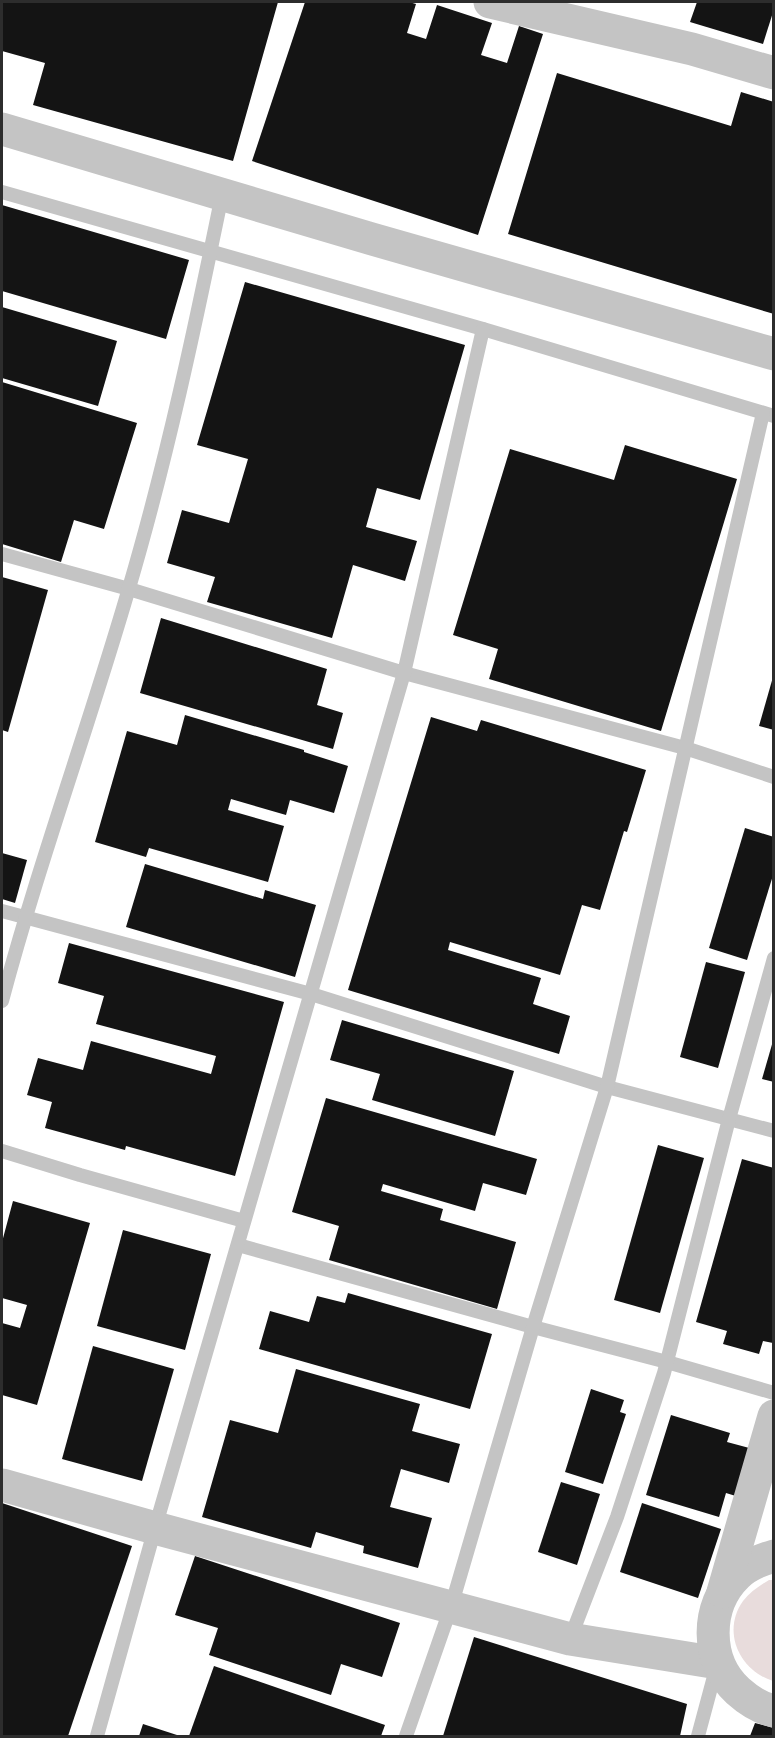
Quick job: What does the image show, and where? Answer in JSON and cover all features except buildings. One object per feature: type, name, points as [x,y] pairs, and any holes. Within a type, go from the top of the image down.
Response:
[{"type":"street","points":[[490,2],[692,49],[774,73]]},
{"type":"street","points":[[2,129],[626,313],[774,354]]},
{"type":"street","points":[[774,1416],[714,1618],[713,1641],[718,1663],[730,1684],[749,1701],[774,1711]]},
{"type":"street","points":[[2,1485],[570,1639],[718,1663]]},
{"type":"street","points":[[721,1596],[737,1575],[759,1560],[774,1556]]},
{"type":"lane","points":[[2,192],[483,329],[768,415],[685,748],[607,1087],[533,1327],[451,1607],[406,1737]]},
{"type":"lane","points":[[2,1001],[25,918],[129,589],[160,475],[222,195]]},
{"type":"lane","points":[[97,1737],[155,1528],[404,673],[483,329]]},
{"type":"lane","points":[[2,554],[129,589],[404,673],[685,748],[774,777]]},
{"type":"lane","points":[[2,911],[311,994],[607,1087],[774,1131]]},
{"type":"lane","points":[[570,1639],[617,1517],[667,1362],[729,1119],[774,958]]},
{"type":"lane","points":[[2,1151],[244,1221]]},
{"type":"lane","points":[[238,1245],[774,1393]]},
{"type":"lane","points":[[698,1737],[718,1663]]},
{"type":"shaded area","points":[[769,1580],[773,1580],[773,1681],[751,1669],[737,1649],[734,1637],[737,1613],[743,1601]]}]
